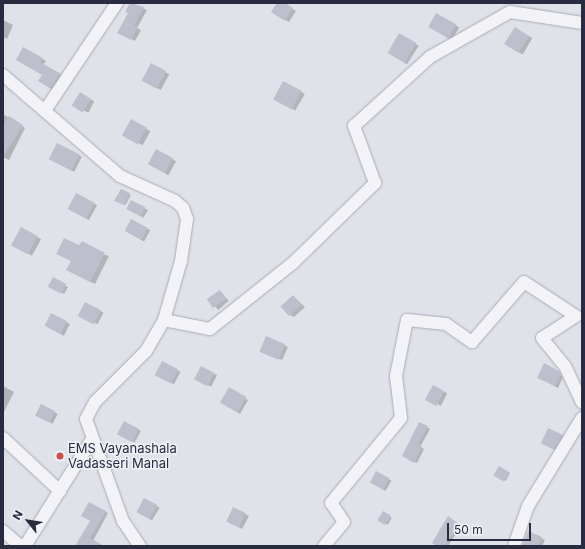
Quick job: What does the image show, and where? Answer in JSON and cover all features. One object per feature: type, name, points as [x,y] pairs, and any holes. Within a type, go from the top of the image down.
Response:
[{"type":"street","points":[[46,109],[117,3]]},
{"type":"street","points":[[164,320],[210,329],[293,263],[375,183],[354,126],[430,57],[510,12],[582,23]]},
{"type":"street","points":[[3,75],[46,109],[120,176],[175,201],[183,208],[187,219],[182,261],[164,320],[146,351],[95,402],[86,419],[123,521],[140,546]]},
{"type":"street","points":[[324,546],[344,522],[331,503],[401,418],[396,376],[407,320],[446,324],[472,342],[524,282],[576,316],[542,338],[565,366],[582,402]]},
{"type":"street","points":[[514,546],[528,506],[582,418]]},
{"type":"street","points":[[3,438],[60,491]]},
{"type":"street","points":[[25,546],[92,439]]},
{"type":"street","points":[[3,531],[20,546]]},
{"type":"building","points":[[130,3],[144,7],[134,25],[138,27],[131,40],[117,33],[128,13],[125,12]]},
{"type":"building","points":[[277,3],[285,3],[293,8],[285,21],[271,12]]},
{"type":"building","points":[[436,13],[456,24],[448,38],[428,27]]},
{"type":"building","points":[[515,27],[529,36],[518,53],[504,44]]},
{"type":"building","points":[[399,33],[416,43],[405,63],[388,53]]},
{"type":"building","points":[[23,47],[43,58],[40,62],[61,74],[51,89],[38,81],[42,75],[16,60]]},
{"type":"building","points":[[151,63],[166,71],[157,89],[142,81]]},
{"type":"building","points":[[283,81],[302,91],[292,109],[273,100]]},
{"type":"building","points":[[80,92],[91,99],[83,112],[72,106]]},
{"type":"building","points":[[9,116],[23,125],[3,157],[3,125]]},
{"type":"building","points":[[131,119],[147,128],[138,144],[122,136]]},
{"type":"building","points":[[57,143],[79,154],[71,170],[49,159]]},
{"type":"building","points":[[156,149],[173,158],[165,173],[148,164]]},
{"type":"building","points":[[121,189],[130,193],[124,205],[114,201]]},
{"type":"building","points":[[76,193],[95,203],[86,219],[68,209]]},
{"type":"building","points":[[131,200],[145,207],[141,216],[126,209]]},
{"type":"building","points":[[131,219],[148,228],[142,239],[125,230]]},
{"type":"building","points":[[21,227],[38,236],[28,254],[11,246]]},
{"type":"building","points":[[64,238],[79,245],[82,241],[105,253],[90,282],[66,270],[71,261],[56,254]]},
{"type":"building","points":[[53,277],[66,284],[61,294],[48,287]]},
{"type":"building","points":[[220,290],[226,299],[213,308],[207,299]]},
{"type":"building","points":[[293,295],[302,305],[289,316],[280,306]]},
{"type":"building","points":[[85,302],[101,310],[94,324],[78,316]]},
{"type":"building","points":[[51,313],[67,321],[61,334],[45,325]]},
{"type":"building","points":[[266,336],[285,344],[279,360],[259,352]]},
{"type":"building","points":[[162,361],[178,369],[171,383],[155,375]]},
{"type":"building","points":[[544,363],[559,371],[561,374],[555,386],[537,378]]},
{"type":"building","points":[[201,366],[214,373],[207,386],[194,379]]},
{"type":"building","points":[[433,385],[444,391],[436,406],[425,400]]},
{"type":"building","points":[[229,387],[246,397],[237,413],[220,403]]},
{"type":"building","points":[[41,404],[55,411],[49,423],[35,416]]},
{"type":"building","points":[[124,421],[139,429],[132,442],[117,434]]},
{"type":"building","points":[[419,422],[428,426],[418,444],[422,447],[414,463],[402,456]]},
{"type":"building","points":[[548,428],[563,435],[556,451],[541,443]]},
{"type":"building","points":[[499,466],[509,472],[504,482],[493,475]]},
{"type":"building","points":[[376,471],[389,478],[383,490],[370,482]]},
{"type":"building","points":[[144,498],[157,505],[150,519],[136,512]]},
{"type":"building","points":[[89,502],[106,511],[90,538],[104,546],[75,546],[90,521],[81,516]]},
{"type":"building","points":[[233,507],[246,513],[239,527],[226,522]]},
{"type":"building","points":[[383,511],[391,516],[385,525],[377,520]]},
{"type":"building","points":[[448,516],[459,524],[445,546],[437,546],[432,543]]},
{"type":"building","points":[[528,531],[542,537],[538,546],[522,546]]},
{"type":"place","name":"EMS Vayanashala Vadasseri Manal","points":[[60,456]]}]
